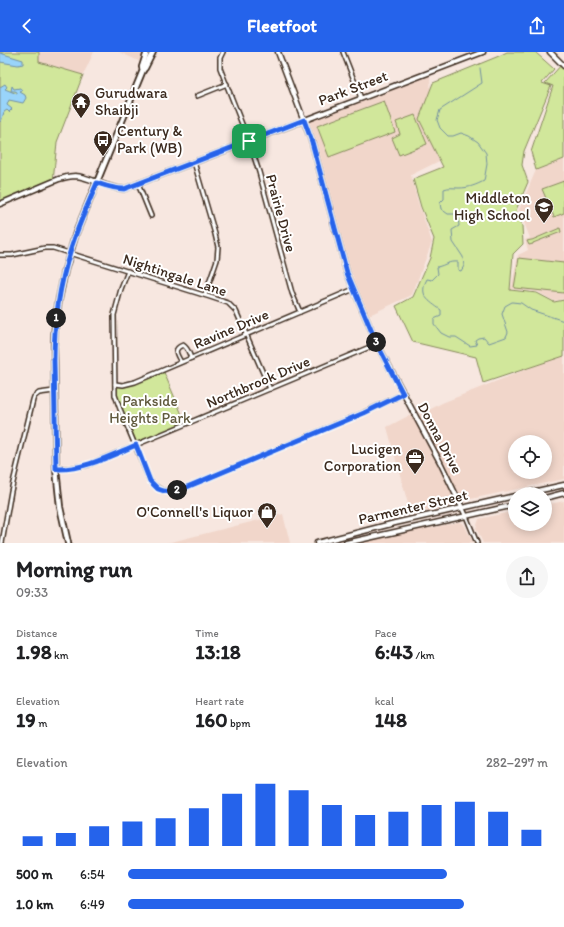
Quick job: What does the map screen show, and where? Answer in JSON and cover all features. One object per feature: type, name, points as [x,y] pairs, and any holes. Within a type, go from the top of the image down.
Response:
[{"type":"main road","points":[[143,70],[142,67],[147,52]]},
{"type":"main road","points":[[68,543],[60,507],[56,469],[54,346],[56,318],[61,285],[76,234],[143,70],[153,52]]},
{"type":"street","name":"Prairie Drive","points":[[223,52],[220,58],[220,65],[249,141],[292,292],[300,312]]},
{"type":"street","name":"Donna Drive","points":[[278,52],[312,142],[347,273],[377,344],[440,462],[466,516],[477,543]]},
{"type":"street","points":[[343,52],[361,98]]},
{"type":"street","name":"Park Street","points":[[0,204],[59,179],[69,177],[79,177],[117,189],[124,189],[483,52]]},
{"type":"street","points":[[550,52],[564,66]]},
{"type":"street","points":[[197,96],[227,84]]},
{"type":"street","points":[[194,162],[218,247],[217,260],[205,295]]},
{"type":"street","points":[[138,184],[150,216]]},
{"type":"street","name":"Nightingale Lane","points":[[0,255],[12,255],[45,248],[53,248],[228,303],[236,311],[270,388]]},
{"type":"street","points":[[128,271],[114,315],[115,397],[149,478],[158,489],[170,492],[187,487],[403,394]]},
{"type":"street","name":"Ravine Drive","points":[[114,384],[123,385],[135,382],[354,289]]},
{"type":"street","name":"Northbrook Drive","points":[[56,469],[88,465],[377,344]]},
{"type":"street","points":[[181,362],[176,351],[180,346],[183,345],[185,347],[192,358]]},
{"type":"street","points":[[2,543],[12,491],[34,397],[39,393],[54,391]]},
{"type":"street","points":[[552,488],[564,485]]},
{"type":"street","points":[[552,497],[564,494]]},
{"type":"street","name":"Parmenter Street","points":[[317,543],[395,523],[508,498]]},
{"type":"street","name":"Parmenter Street","points":[[346,543],[508,507]]},
{"type":"shaded area","points":[[39,52],[94,52],[83,75],[39,62]]},
{"type":"shaded area","points":[[119,52],[147,52],[143,63]]},
{"type":"shaded area","points":[[430,72],[432,142],[439,161],[411,175],[418,202],[432,242],[412,295],[365,317],[347,273],[304,120]]},
{"type":"shaded area","name":"Middleton High School","points":[[564,159],[564,299],[554,301],[538,292],[511,289],[518,255],[528,250],[525,240],[530,238],[519,210],[536,170]]},
{"type":"shaded area","points":[[564,354],[564,479],[527,487],[508,487],[508,491],[466,500],[447,507],[411,515],[387,427],[414,413],[416,417],[442,403]]},
{"type":"shaded area","points":[[564,501],[564,543],[483,543],[476,528],[479,519],[508,513],[508,531],[552,531],[552,504]]},
{"type":"shaded area","points":[[283,514],[290,543],[167,543]]},
{"type":"shaded area","points":[[459,522],[465,526],[473,543],[357,543],[415,530]]},
{"type":"green space","points":[[0,52],[39,52],[39,62],[83,75],[57,142],[53,182],[0,204]]},
{"type":"green space","points":[[507,52],[535,52],[554,69],[542,83],[551,86],[524,151],[522,165],[528,182],[516,210],[522,226],[523,244],[513,254],[510,290],[537,293],[554,302],[564,300],[564,356],[483,383],[476,357],[413,342],[396,306],[413,297],[430,258],[434,239],[421,207],[413,179],[443,167],[419,119],[433,83]]},
{"type":"green space","points":[[562,64],[564,66],[564,159],[536,170],[531,152],[553,86],[545,83]]},
{"type":"green space","points":[[384,101],[395,132],[329,157],[317,126]]},
{"type":"green space","points":[[415,115],[427,144],[399,155],[392,138],[400,134],[396,122]]},
{"type":"green space","points":[[564,181],[564,213],[554,217],[542,189]]},
{"type":"green space","points":[[560,228],[561,232],[533,244],[529,245],[527,241],[532,240]]},
{"type":"green space","points":[[519,258],[564,263],[564,293],[514,288]]},
{"type":"green space","name":"Parkside Heights Park","points":[[163,370],[186,424],[135,445],[115,397],[115,384],[128,384]]},
{"type":"water","points":[[0,53],[23,60],[23,64],[18,65],[0,62]]},
{"type":"water","points":[[5,84],[7,87],[5,89],[17,94],[15,91],[11,91],[12,86],[14,89],[20,88],[22,91],[20,92],[25,95],[26,98],[23,103],[9,100],[7,105],[12,109],[9,112],[7,110],[4,112],[1,122],[0,87]]},
{"type":"waterway","points":[[480,68],[482,83],[440,110],[437,120],[440,128],[448,136],[461,133],[469,136],[478,142],[486,153],[487,164],[484,181],[469,187],[444,189],[444,199],[440,203],[441,209],[448,214],[455,214],[458,217],[459,226],[452,230],[453,242],[463,257],[464,266],[461,271],[458,270],[458,262],[447,263],[437,267],[438,274],[432,280],[427,279],[424,294],[429,301],[441,310],[441,316],[434,319],[434,324],[441,333],[449,337],[456,337],[470,346],[477,345],[475,340],[478,338],[484,337],[489,343],[506,337],[508,332],[502,314],[505,306],[512,302],[521,303],[531,310],[564,321]]},
{"type":"place","name":"Gurudwara Shaibji","points":[[81,119]]},
{"type":"place","name":"Century & Park (WB)","points":[[103,157]]},
{"type":"place","name":"Middleton High School","points":[[544,224]]},
{"type":"place","name":"Lucigen Corporation","points":[[415,475]]},
{"type":"place","name":"O'Connell's Liquor","points":[[267,529]]},
{"type":"route","points":[[304,120],[312,142],[347,273],[377,344],[403,394],[364,413],[172,492],[158,489],[150,481],[136,445],[88,465],[56,469],[54,346],[57,311],[61,285],[70,253],[76,234],[97,183],[111,188],[124,189],[249,141],[304,120]]}]
